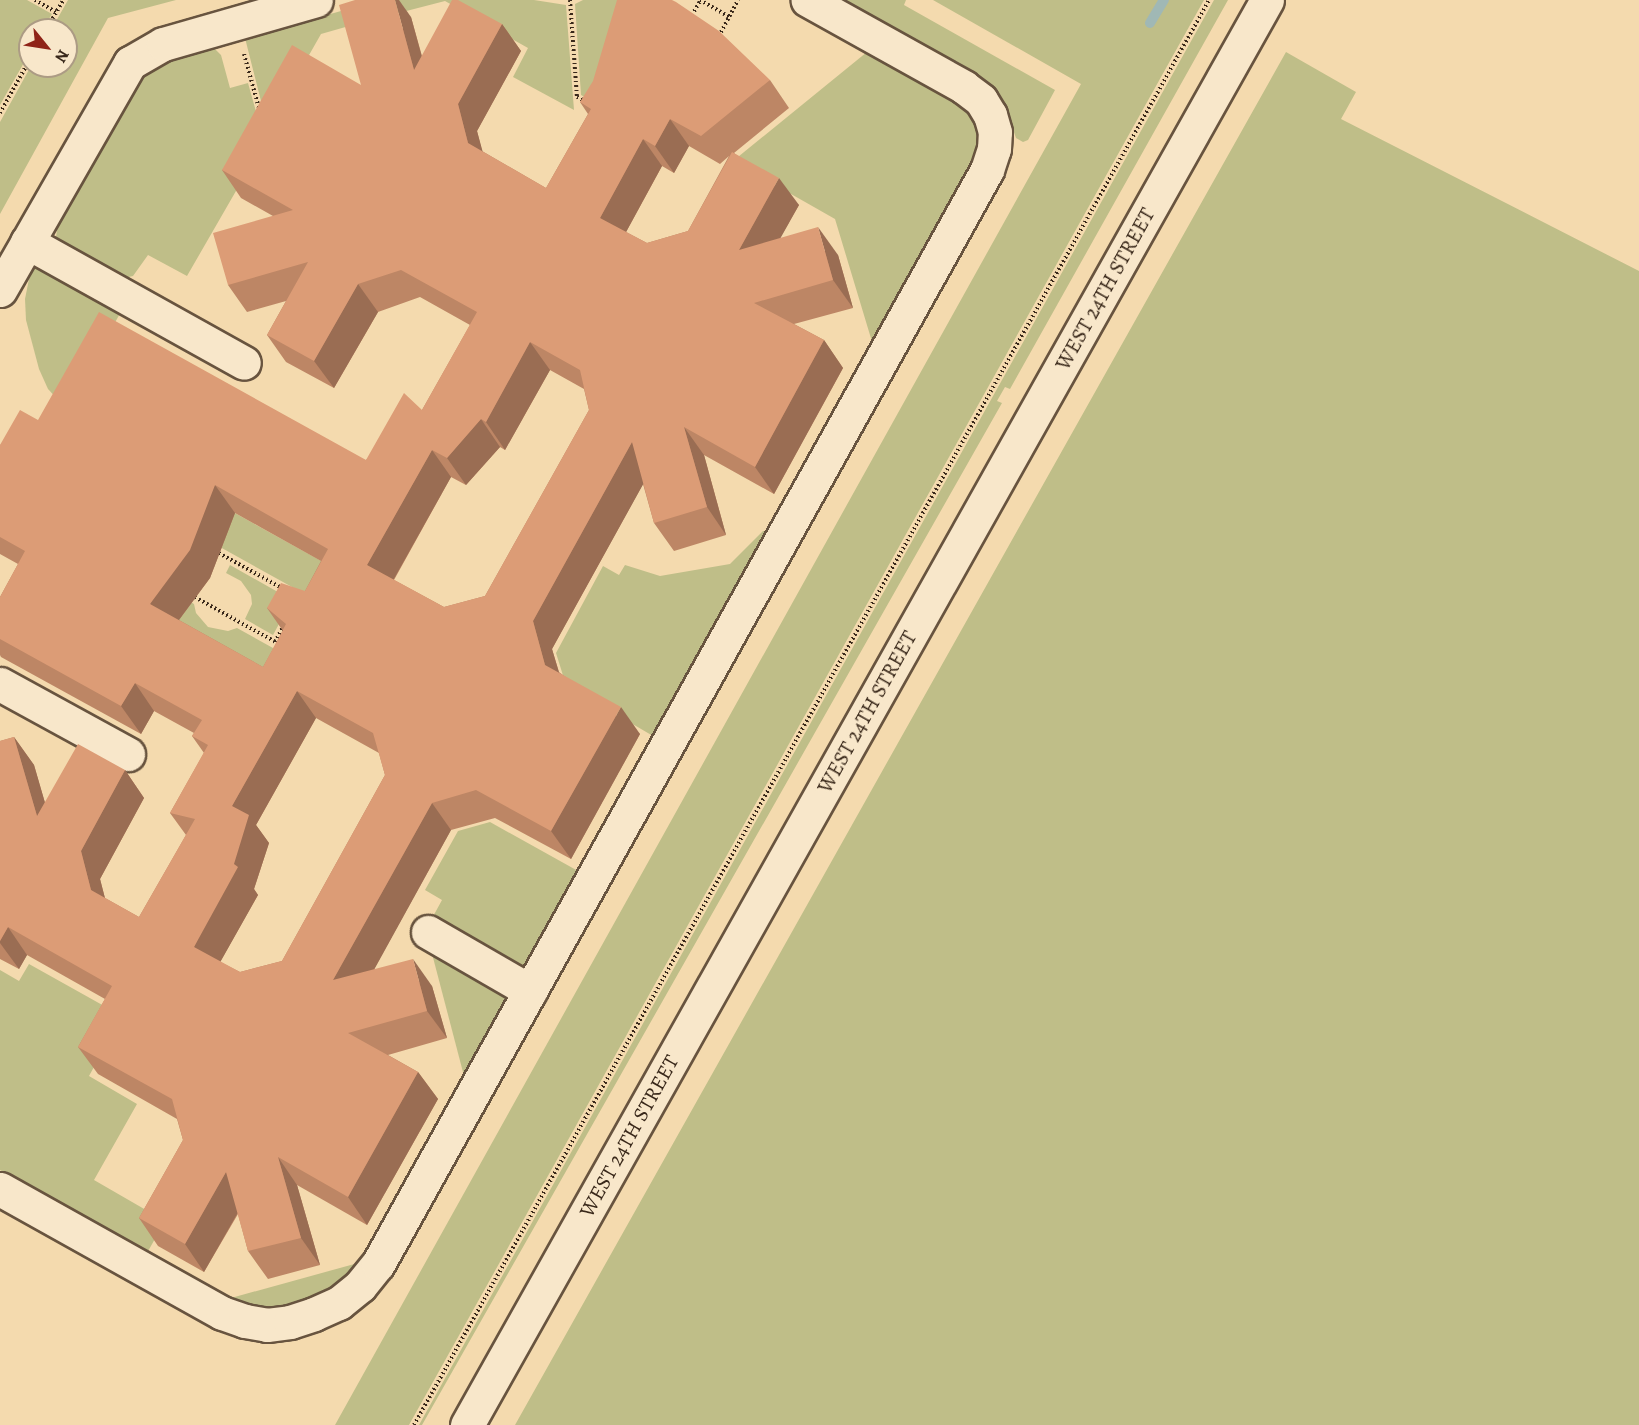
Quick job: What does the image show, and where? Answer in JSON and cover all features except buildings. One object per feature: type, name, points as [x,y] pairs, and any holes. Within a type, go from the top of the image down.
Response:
[{"type":"street","points":[[0,291],[130,63],[163,44],[316,0]]},
{"type":"street","points":[[0,1189],[222,1313],[267,1325],[290,1322],[339,1303],[360,1286],[378,1264],[982,180],[994,149],[995,132],[990,115],[981,100],[964,87],[808,0]]},
{"type":"street","name":"WEST 24TH STREET","points":[[467,1425],[1267,0]]},
{"type":"street","points":[[27,242],[244,363]]},
{"type":"street","points":[[0,684],[128,754]]},
{"type":"street","points":[[428,932],[530,991]]},
{"type":"path","points":[[35,0],[57,12]]},
{"type":"path","points":[[53,18],[63,0]]},
{"type":"path","points":[[570,0],[577,97],[593,105]]},
{"type":"path","points":[[691,17],[700,0],[729,16]]},
{"type":"path","points":[[715,42],[738,0]]},
{"type":"path","points":[[414,1425],[1209,0]]},
{"type":"path","points":[[235,23],[260,111]]},
{"type":"path","points":[[0,113],[20,78]]},
{"type":"path","points":[[213,550],[290,592]]},
{"type":"path","points":[[189,594],[284,647]]},
{"type":"path","points":[[275,642],[285,624]]},
{"type":"shaded area","points":[[0,0],[27,0],[52,14],[50,18],[18,18],[18,73],[0,105]]},
{"type":"shaded area","points":[[68,0],[176,0],[108,18],[78,72],[78,18],[58,18]]},
{"type":"shaded area","points":[[382,0],[534,0],[566,5],[574,110],[513,77],[528,48],[445,1],[387,16]]},
{"type":"shaded area","points":[[583,0],[636,0],[604,107],[581,95],[575,4]]},
{"type":"shaded area","points":[[845,0],[906,0],[904,5],[1055,90],[1028,140],[1023,142],[1016,138],[1006,109],[993,88],[974,74]]},
{"type":"shaded area","points":[[933,0],[1204,0],[409,1425],[335,1425],[1081,84]]},
{"type":"shaded area","points":[[1214,0],[1228,0],[1010,389],[1005,387],[997,401],[1002,403],[422,1425],[419,1425]]},
{"type":"shaded area","points":[[373,2],[377,18],[321,34],[275,115],[263,109],[245,38]]},
{"type":"shaded area","points":[[214,48],[221,55],[230,88],[248,83],[257,115],[274,125],[187,276],[148,255],[133,276],[124,278],[62,243],[56,237],[58,223],[136,83],[161,64]]},
{"type":"shaded area","points":[[867,52],[960,103],[971,114],[977,130],[978,145],[971,168],[873,345],[835,219],[733,161]]},
{"type":"shaded area","points":[[1286,52],[1356,92],[1341,119],[1639,271],[1639,1425],[515,1425]]},
{"type":"shaded area","points":[[24,78],[75,78],[0,214],[0,122]]},
{"type":"shaded area","points":[[37,262],[122,310],[72,399],[61,403],[48,389],[39,369],[26,320],[25,299],[29,279]]},
{"type":"shaded area","points":[[233,512],[348,576],[331,608],[215,544]]},
{"type":"shaded area","points":[[763,531],[768,531],[653,736],[566,685],[556,653],[603,566],[619,575],[625,565],[660,576],[730,564]]},
{"type":"shaded area","points":[[230,565],[292,600],[273,635],[245,619],[252,604],[251,595],[241,581],[226,573]]},
{"type":"shaded area","points":[[186,599],[194,604],[196,613],[208,627],[228,631],[237,628],[300,663],[282,695],[168,631]]},
{"type":"shaded area","points":[[490,822],[578,871],[522,971],[430,922],[442,900],[425,890],[458,831]]},
{"type":"shaded area","points":[[430,946],[508,997],[464,1076]]},
{"type":"shaded area","points":[[29,964],[122,1016],[89,1076],[137,1104],[94,1180],[165,1221],[147,1253],[0,1170],[0,970],[19,981]]},
{"type":"shaded area","points":[[358,1263],[329,1291],[299,1304],[262,1307],[231,1298]]},
{"type":"waterway","points":[[1150,23],[1164,0]]}]
